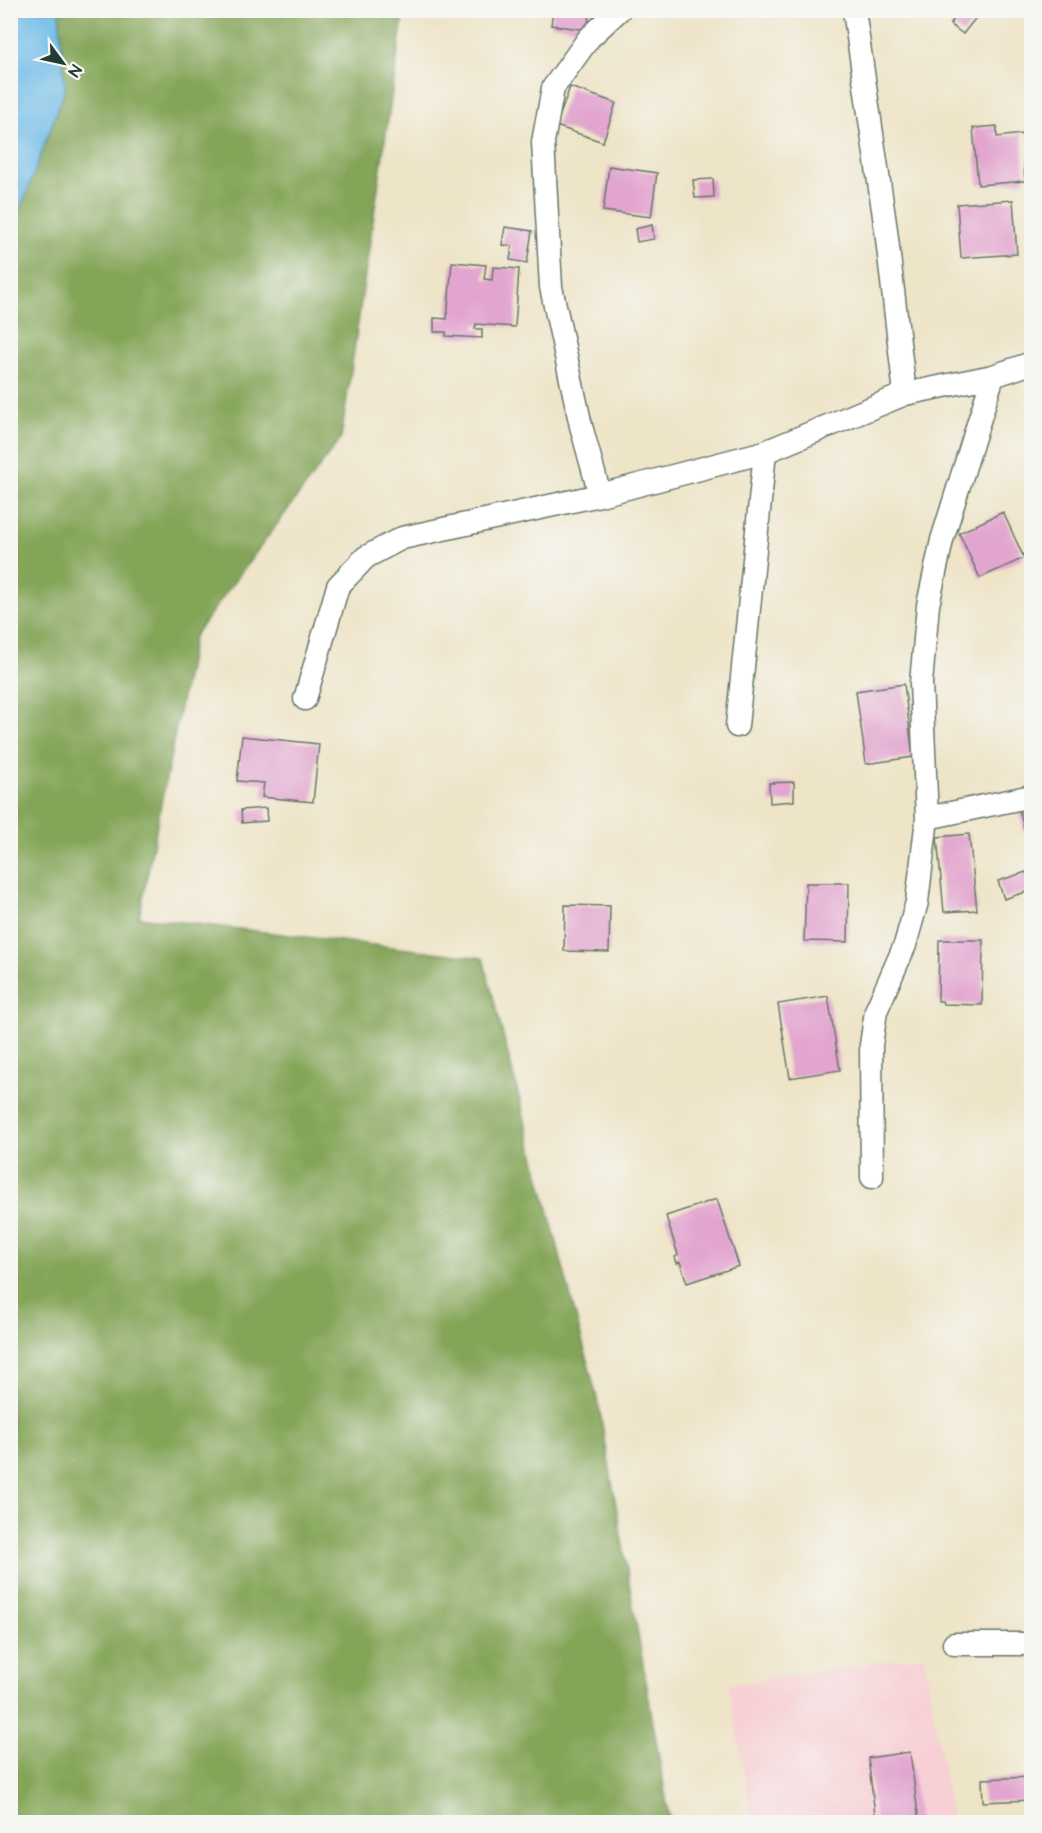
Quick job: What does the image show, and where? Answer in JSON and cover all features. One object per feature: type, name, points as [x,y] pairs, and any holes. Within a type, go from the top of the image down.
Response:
[{"type":"street","points":[[600,495],[581,426],[551,287],[543,142],[553,88],[589,38],[619,10]]},
{"type":"street","points":[[854,10],[886,230],[905,394]]},
{"type":"street","points":[[305,699],[338,586],[366,557],[402,538],[600,495],[765,452],[905,394],[993,376],[1032,363]]},
{"type":"street","points":[[872,1177],[871,1046],[876,1011],[905,945],[917,902],[927,818],[921,683],[928,605],[942,540],[993,376]]},
{"type":"street","points":[[737,726],[765,452]]},
{"type":"street","points":[[927,818],[1032,796]]},
{"type":"street","points":[[954,1644],[1032,1644]]},
{"type":"shaded area","points":[[924,1656],[952,1822],[752,1822],[729,1685]]},
{"type":"green space","points":[[59,11],[404,11],[341,438],[194,636],[139,917],[483,958],[599,1406],[670,1822],[11,1822],[10,227],[26,195],[65,89]]},
{"type":"water","points":[[11,10],[59,11],[65,89],[26,195],[11,227]]},
{"type":"building","points":[[553,10],[590,10],[587,30],[551,25]]},
{"type":"building","points":[[961,10],[982,10],[963,34],[950,24]]},
{"type":"building","points":[[570,87],[616,103],[603,142],[556,126]]},
{"type":"building","points":[[997,126],[997,137],[1022,134],[1025,181],[978,185],[973,128]]},
{"type":"building","points":[[609,166],[657,173],[651,217],[603,211]]},
{"type":"building","points":[[713,179],[714,197],[695,198],[693,180]]},
{"type":"building","points":[[1013,200],[1017,254],[961,258],[957,204]]},
{"type":"building","points":[[652,225],[654,239],[637,242],[635,229]]},
{"type":"building","points":[[505,227],[532,231],[527,263],[510,260],[512,246],[502,245]]},
{"type":"building","points":[[452,262],[486,265],[484,279],[492,280],[493,267],[519,269],[515,327],[476,324],[475,329],[482,329],[482,338],[446,336],[446,332],[434,332],[434,318],[447,319]]},
{"type":"building","points":[[1003,512],[1024,558],[980,578],[959,533]]},
{"type":"building","points":[[904,684],[913,757],[866,764],[856,691]]},
{"type":"building","points":[[242,736],[319,744],[313,802],[262,797],[264,783],[237,781]]},
{"type":"building","points":[[794,782],[794,801],[770,803],[769,783]]},
{"type":"building","points":[[1032,806],[1032,856],[1031,856],[1019,809]]},
{"type":"building","points":[[266,808],[267,821],[242,823],[241,810]]},
{"type":"building","points":[[969,834],[977,910],[944,912],[937,837]]},
{"type":"building","points":[[1026,872],[1032,890],[1004,899],[998,881]]},
{"type":"building","points":[[806,883],[849,883],[848,942],[804,941]]},
{"type":"building","points":[[565,905],[610,906],[609,952],[564,951]]},
{"type":"building","points":[[939,940],[983,940],[982,1005],[943,1004],[942,1001],[938,1001]]},
{"type":"building","points":[[828,996],[840,1070],[790,1078],[778,1004]]},
{"type":"building","points":[[717,1199],[739,1266],[687,1283],[680,1262],[677,1263],[675,1257],[678,1255],[666,1216]]},
{"type":"building","points":[[910,1752],[919,1822],[876,1822],[868,1758]]},
{"type":"building","points":[[1032,1777],[1032,1800],[983,1802],[982,1779]]}]
